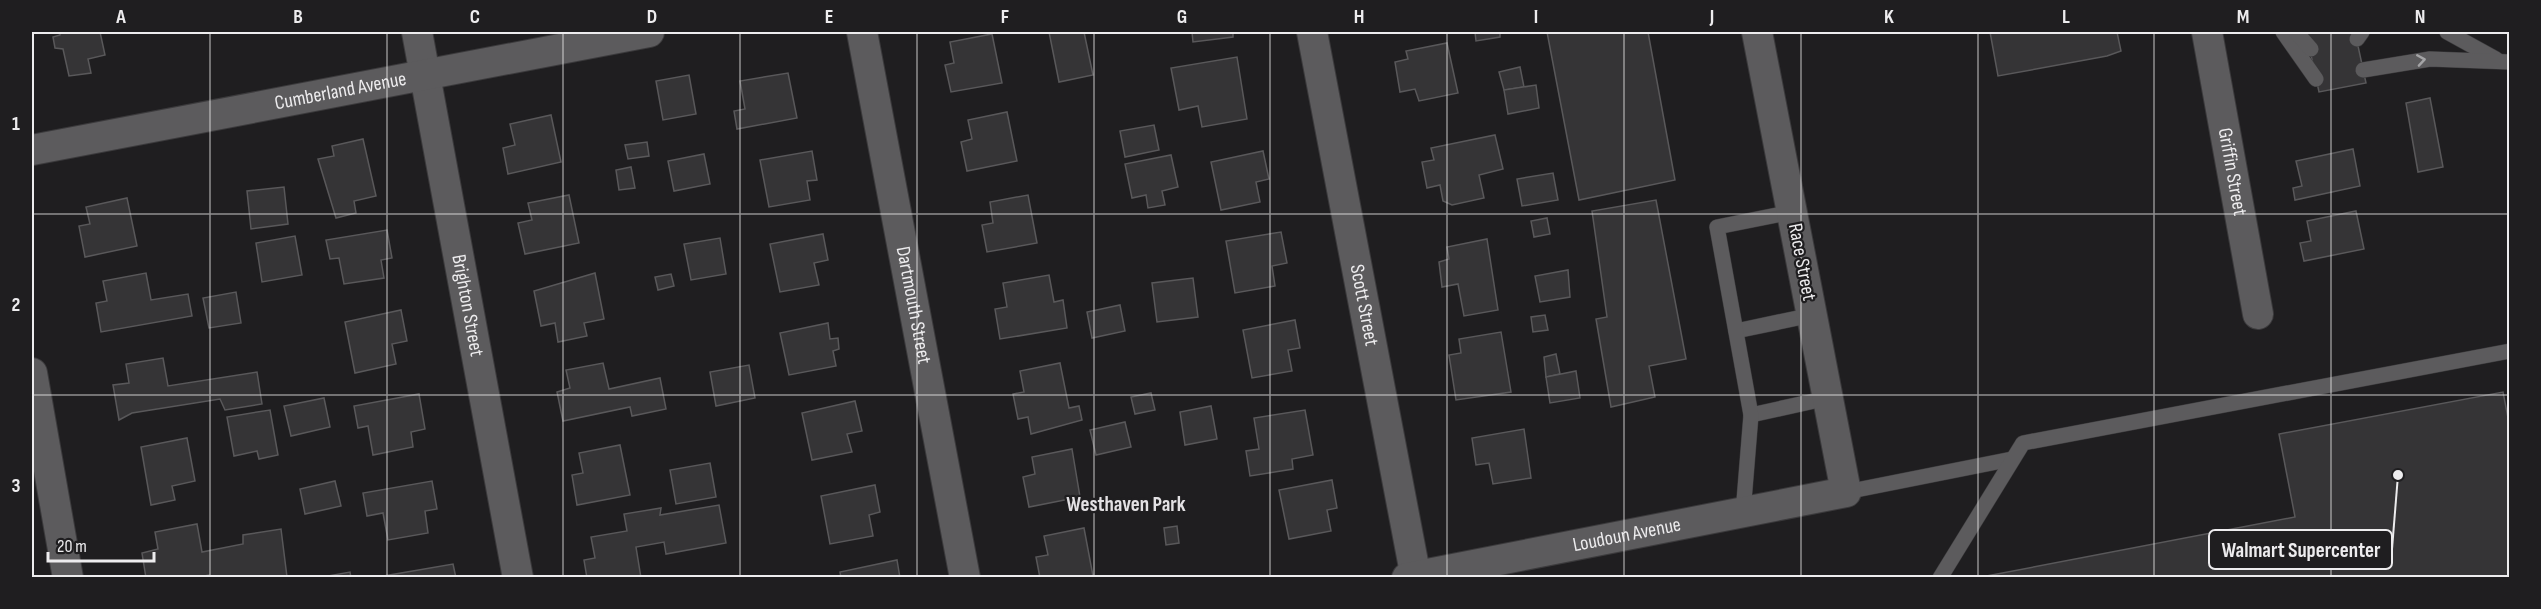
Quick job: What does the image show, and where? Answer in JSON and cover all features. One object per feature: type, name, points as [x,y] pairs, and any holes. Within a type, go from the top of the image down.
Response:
[{"type":"street","name":"Brighton Street","points":[[417,32],[518,578]]},
{"type":"street","name":"Cumberland Avenue","points":[[32,150],[649,32]]},
{"type":"street","name":"Dartmouth Street","points":[[862,32],[965,578]]},
{"type":"street","name":"Scott Street","points":[[1312,32],[1413,577]]},
{"type":"street","name":"Race Street","points":[[1757,32],[1846,492]]},
{"type":"street","name":"Griffin Street","points":[[2207,32],[2258,314]]},
{"type":"street","points":[[32,373],[68,578]]},
{"type":"street","name":"Loudoun Avenue","points":[[1413,577],[1846,492]]},
{"type":"lane","points":[[2283,32],[2316,79]]},
{"type":"lane","points":[[2296,32],[2311,49]]},
{"type":"lane","points":[[2447,32],[2504,61]]},
{"type":"lane","points":[[2363,70],[2430,59],[2504,61]]},
{"type":"lane","points":[[1743,513],[1751,415],[1717,227],[1792,212]]},
{"type":"lane","points":[[1736,331],[1812,315]]},
{"type":"lane","points":[[1940,578],[2023,443],[2510,351]]},
{"type":"lane","points":[[1751,415],[1828,398]]},
{"type":"lane","points":[[1846,492],[2012,459]]},
{"type":"building","points":[[60,32],[100,32],[105,55],[88,59],[91,73],[69,76],[63,49],[55,48],[53,37],[60,35]]},
{"type":"building","points":[[1049,32],[1084,32],[1093,75],[1059,82]]},
{"type":"building","points":[[1192,32],[1233,32],[1233,37],[1193,42]]},
{"type":"building","points":[[1475,32],[1500,32],[1500,37],[1476,41]]},
{"type":"building","points":[[1547,32],[1648,32],[1675,180],[1579,200]]},
{"type":"building","points":[[1990,32],[2117,32],[2121,51],[2107,56],[1998,76]]},
{"type":"building","points":[[2306,32],[2355,32],[2366,83],[2319,92]]},
{"type":"building","points":[[992,34],[1002,83],[951,92],[945,65],[954,63],[950,42]]},
{"type":"building","points":[[1447,43],[1458,93],[1419,101],[1415,89],[1400,92],[1395,62],[1408,59],[1406,51]]},
{"type":"building","points":[[1237,57],[1247,119],[1202,127],[1198,106],[1179,110],[1171,68]]},
{"type":"building","points":[[1520,67],[1524,87],[1504,90],[1499,72]]},
{"type":"building","points":[[788,73],[797,118],[737,129],[734,111],[745,109],[740,81]]},
{"type":"building","points":[[689,75],[696,114],[663,120],[656,81]]},
{"type":"building","points":[[1536,85],[1539,108],[1508,114],[1504,90]]},
{"type":"building","points":[[2430,98],[2443,167],[2418,172],[2406,103]]},
{"type":"building","points":[[1007,112],[1017,161],[967,171],[961,142],[972,139],[968,120]]},
{"type":"building","points":[[551,115],[561,162],[508,174],[503,148],[515,145],[510,124]]},
{"type":"building","points":[[1154,125],[1159,150],[1125,157],[1120,131]]},
{"type":"building","points":[[1495,135],[1503,169],[1479,175],[1484,198],[1452,205],[1443,201],[1440,185],[1427,188],[1422,162],[1434,160],[1431,148]]},
{"type":"building","points":[[363,139],[376,196],[354,201],[356,213],[336,218],[318,159],[334,156],[332,146]]},
{"type":"building","points":[[647,142],[649,156],[628,159],[625,145]]},
{"type":"building","points":[[2353,149],[2360,186],[2295,200],[2293,188],[2302,186],[2296,161]]},
{"type":"building","points":[[812,151],[817,180],[807,181],[810,200],[769,207],[760,160]]},
{"type":"building","points":[[1263,151],[1269,179],[1256,182],[1260,202],[1221,210],[1211,162]]},
{"type":"building","points":[[704,154],[710,184],[674,191],[668,161]]},
{"type":"building","points":[[1171,155],[1178,187],[1162,191],[1165,205],[1148,208],[1146,195],[1132,198],[1125,164]]},
{"type":"building","points":[[631,167],[635,188],[619,190],[616,170]]},
{"type":"building","points":[[1553,173],[1558,200],[1522,206],[1517,179]]},
{"type":"building","points":[[284,187],[288,224],[251,229],[247,191]]},
{"type":"building","points":[[569,195],[579,243],[525,254],[518,223],[532,220],[528,203]]},
{"type":"building","points":[[1028,195],[1037,243],[987,252],[982,225],[993,223],[990,202]]},
{"type":"building","points":[[127,198],[137,246],[85,257],[79,226],[90,224],[86,207]]},
{"type":"building","points":[[1656,200],[1686,359],[1649,366],[1655,397],[1611,407],[1596,319],[1607,317],[1592,211]]},
{"type":"building","points":[[2356,211],[2364,249],[2304,261],[2300,243],[2311,241],[2307,221]]},
{"type":"building","points":[[1547,218],[1550,234],[1534,237],[1531,221]]},
{"type":"building","points":[[387,230],[392,258],[381,260],[384,278],[344,284],[339,258],[330,259],[326,240]]},
{"type":"building","points":[[1281,232],[1287,263],[1272,266],[1275,286],[1235,293],[1226,241]]},
{"type":"building","points":[[823,234],[828,260],[814,263],[819,285],[780,292],[770,244]]},
{"type":"building","points":[[295,236],[302,275],[262,282],[256,243]]},
{"type":"building","points":[[720,238],[726,274],[691,280],[684,244]]},
{"type":"building","points":[[1487,239],[1498,310],[1464,316],[1458,284],[1442,287],[1439,262],[1449,259],[1447,247]]},
{"type":"building","points":[[1568,270],[1570,297],[1540,302],[1535,276]]},
{"type":"building","points":[[146,273],[151,300],[188,294],[192,316],[101,332],[96,303],[107,301],[103,281]]},
{"type":"building","points":[[595,273],[604,319],[584,323],[587,336],[558,342],[555,323],[541,326],[534,291]]},
{"type":"building","points":[[671,274],[674,286],[658,290],[655,277]]},
{"type":"building","points":[[1049,275],[1054,302],[1063,300],[1067,328],[1000,339],[995,309],[1007,307],[1003,283]]},
{"type":"building","points":[[1193,278],[1198,317],[1157,322],[1152,283]]},
{"type":"building","points":[[236,292],[241,323],[209,328],[203,298]]},
{"type":"building","points":[[1120,305],[1125,331],[1092,338],[1087,312]]},
{"type":"building","points":[[401,310],[407,341],[392,344],[396,364],[355,373],[345,322]]},
{"type":"building","points":[[1545,315],[1548,330],[1533,332],[1531,317]]},
{"type":"building","points":[[1295,320],[1300,348],[1288,350],[1292,371],[1252,378],[1243,330]]},
{"type":"building","points":[[828,323],[830,339],[838,338],[839,349],[833,351],[836,366],[789,375],[780,333]]},
{"type":"building","points":[[1501,332],[1511,392],[1456,400],[1449,355],[1461,353],[1459,339]]},
{"type":"building","points":[[1556,354],[1560,374],[1546,377],[1544,357]]},
{"type":"building","points":[[163,358],[168,386],[257,372],[262,404],[225,410],[220,399],[132,413],[119,420],[113,385],[129,383],[126,364]]},
{"type":"building","points":[[603,363],[609,389],[660,378],[666,409],[632,416],[630,407],[563,421],[557,392],[570,388],[566,370]]},
{"type":"building","points":[[1060,363],[1069,408],[1079,406],[1082,420],[1031,434],[1028,417],[1018,419],[1013,394],[1024,392],[1020,371]]},
{"type":"building","points":[[749,365],[755,398],[716,406],[710,372]]},
{"type":"building","points":[[1576,371],[1580,398],[1550,403],[1546,377]]},
{"type":"building","points":[[2503,392],[2510,428],[2510,578],[1976,578],[2295,517],[2279,434]]},
{"type":"building","points":[[1151,393],[1155,410],[1135,414],[1131,397]]},
{"type":"building","points":[[419,394],[425,429],[411,432],[413,447],[373,455],[368,426],[358,428],[354,406]]},
{"type":"building","points":[[324,398],[330,427],[291,436],[284,406]]},
{"type":"building","points":[[855,401],[862,431],[847,434],[852,452],[812,460],[802,413]]},
{"type":"building","points":[[1211,406],[1217,439],[1185,445],[1180,412]]},
{"type":"building","points":[[270,410],[278,455],[259,459],[257,451],[234,456],[227,417]]},
{"type":"building","points":[[1305,410],[1313,455],[1292,459],[1293,469],[1250,476],[1246,451],[1259,449],[1254,418]]},
{"type":"building","points":[[1125,422],[1131,447],[1096,455],[1090,430]]},
{"type":"building","points":[[1524,429],[1531,478],[1493,484],[1489,463],[1476,465],[1472,438]]},
{"type":"building","points":[[187,438],[195,481],[172,486],[175,500],[151,505],[141,447]]},
{"type":"building","points":[[620,445],[630,495],[577,505],[572,475],[583,473],[579,453]]},
{"type":"building","points":[[1072,449],[1080,497],[1029,507],[1023,477],[1035,474],[1032,457]]},
{"type":"building","points":[[710,463],[716,497],[676,504],[670,470]]},
{"type":"building","points":[[1332,480],[1337,508],[1327,510],[1331,531],[1289,539],[1279,490]]},
{"type":"building","points":[[335,481],[341,506],[305,514],[300,489]]},
{"type":"building","points":[[432,481],[437,509],[425,511],[428,533],[388,540],[383,513],[367,516],[363,493]]},
{"type":"building","points":[[875,485],[880,512],[869,515],[873,536],[830,544],[821,496]]},
{"type":"building","points":[[719,505],[726,543],[666,554],[664,542],[636,547],[641,578],[587,578],[584,560],[595,558],[591,537],[627,531],[624,514],[661,508],[660,515]]},
{"type":"building","points":[[197,524],[202,552],[243,544],[243,535],[281,529],[287,577],[210,578],[209,575],[196,578],[146,578],[142,553],[158,549],[155,532]]},
{"type":"building","points":[[1177,526],[1179,543],[1166,545],[1164,528]]},
{"type":"building","points":[[1084,528],[1093,576],[1040,578],[1036,557],[1048,555],[1044,536]]},
{"type":"building","points":[[897,560],[900,578],[841,578],[840,572]]},
{"type":"building","points":[[453,564],[456,578],[384,578],[384,576]]},
{"type":"building","points":[[350,572],[351,578],[317,578]]},
{"type":"place","name":"Walmart Supercenter","points":[[2398,475]]},
{"type":"district","name":"Westhaven Park","points":[[1126,504]]}]
